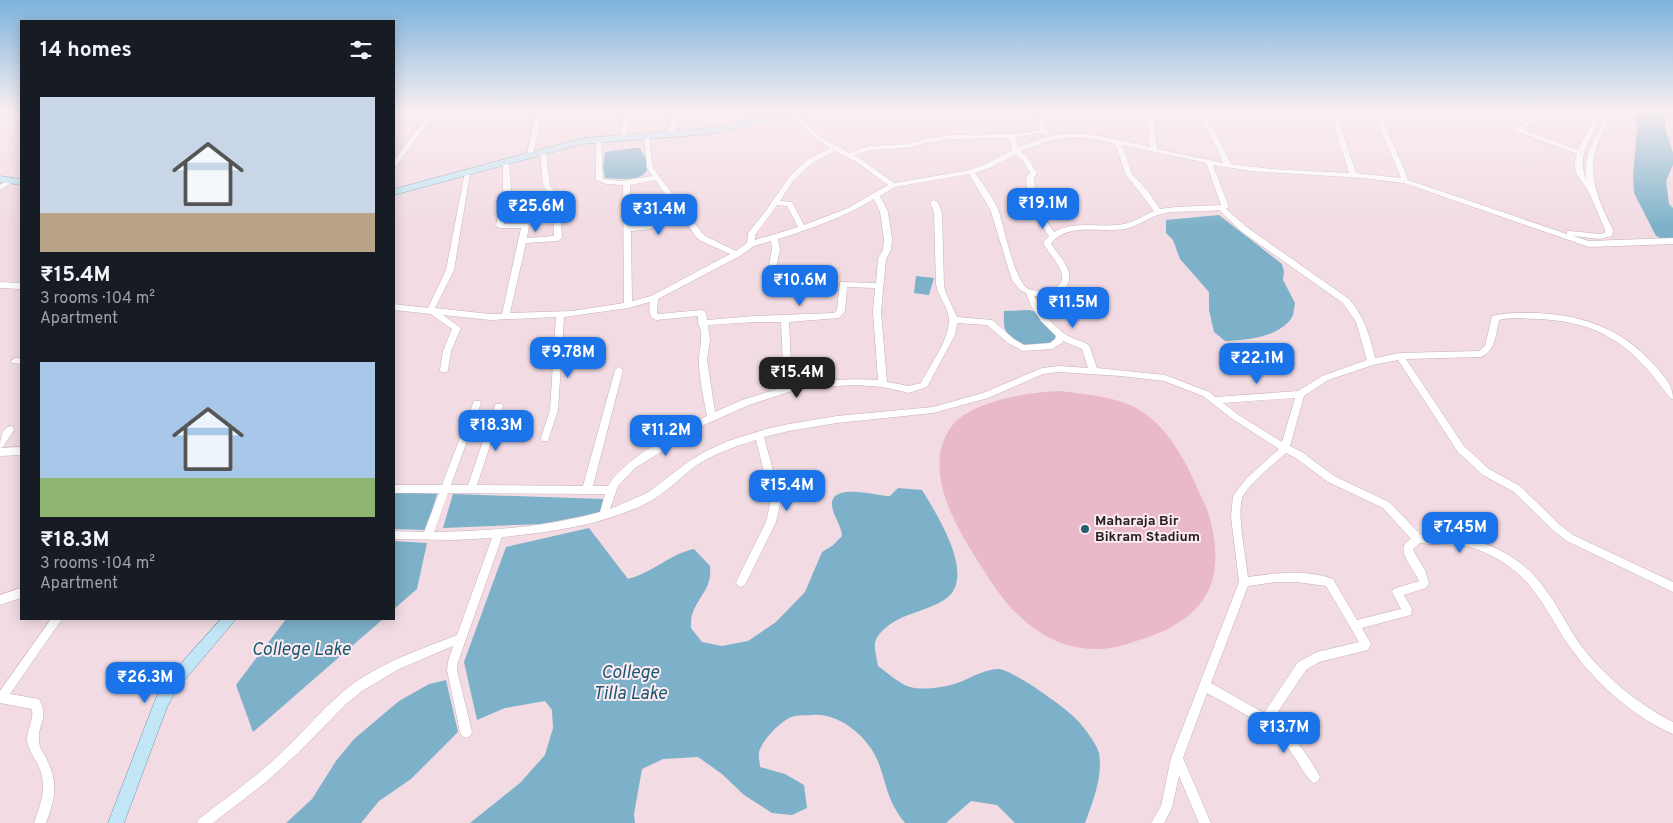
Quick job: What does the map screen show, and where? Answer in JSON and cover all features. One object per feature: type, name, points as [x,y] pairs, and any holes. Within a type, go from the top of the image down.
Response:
[{"type":"main road","points":[[395,192],[467,174],[543,151]]},
{"type":"main road","points":[[0,179],[17,181]]},
{"type":"main road","points":[[116,823],[161,702],[172,684],[228,620]]},
{"type":"street","points":[[395,163],[404,150]]},
{"type":"street","points":[[530,155],[531,150]]},
{"type":"street","points":[[599,150],[600,180],[603,182],[626,182],[657,177]]},
{"type":"street","points":[[648,150],[650,168],[687,218],[706,239],[737,254]]},
{"type":"street","points":[[752,244],[751,235],[776,203],[791,178],[809,162],[832,150]]},
{"type":"street","points":[[841,150],[893,186]]},
{"type":"street","points":[[849,155],[862,150]]},
{"type":"street","points":[[395,307],[505,317],[560,315],[628,305],[654,298],[737,254],[752,244],[849,211],[893,186],[971,172],[1020,150]]},
{"type":"street","points":[[1121,150],[1129,175],[1158,212]]},
{"type":"street","points":[[1159,150],[1208,163],[1228,166],[1276,172],[1404,181],[1589,244],[1673,241]]},
{"type":"street","points":[[1222,150],[1228,166]]},
{"type":"street","points":[[1345,150],[1353,176]]},
{"type":"street","points":[[1393,150],[1404,181]]},
{"type":"street","points":[[1574,150],[1581,153],[1578,174],[1593,192]]},
{"type":"street","points":[[1557,234],[1571,233],[1600,237],[1609,234],[1587,171],[1592,150]]},
{"type":"street","points":[[523,241],[558,238],[556,202],[553,193],[547,186],[543,151]]},
{"type":"street","points":[[1016,152],[1026,160],[1034,173],[1030,178],[1030,196],[1034,201],[1038,218],[1053,235]]},
{"type":"street","points":[[505,317],[523,241],[523,225],[500,226],[507,190],[506,162]]},
{"type":"street","points":[[971,172],[990,199],[1016,280],[1021,287],[1029,292],[1049,292],[1064,286],[1066,282],[1064,269],[1048,245],[1053,235],[1064,229],[1126,226],[1146,220],[1158,212],[1221,208],[1225,206],[1208,163]]},
{"type":"street","points":[[431,309],[450,270],[467,174]]},
{"type":"street","points":[[0,188],[17,181]]},
{"type":"street","points":[[626,182],[628,305]]},
{"type":"street","points":[[876,196],[884,212],[888,239],[887,250],[882,259],[877,312],[883,384]]},
{"type":"street","points":[[603,516],[611,490],[624,473],[642,458],[710,416],[749,399],[788,389],[843,382],[883,384],[909,390],[917,389],[924,385],[951,335],[953,320],[953,312],[940,285],[938,213],[934,202]]},
{"type":"street","points":[[776,203],[789,204],[802,228]]},
{"type":"street","points":[[1221,208],[1245,230],[1346,301],[1355,310],[1364,329],[1372,362]]},
{"type":"street","points":[[628,229],[644,228],[687,218]]},
{"type":"street","points":[[770,280],[776,249],[774,237]]},
{"type":"street","points":[[702,323],[836,316],[841,311],[843,284],[880,286]]},
{"type":"street","points":[[0,285],[20,286]]},
{"type":"street","points":[[1029,292],[1036,308],[1066,339],[1086,347],[1093,370]]},
{"type":"street","points":[[654,298],[654,314],[656,317],[702,313],[706,340],[703,359],[710,416]]},
{"type":"street","points":[[431,309],[457,328],[447,351],[444,370]]},
{"type":"street","points":[[545,438],[554,410],[560,315]]},
{"type":"street","points":[[1214,400],[1300,394],[1325,378],[1372,362],[1400,356],[1481,354],[1489,347],[1495,318],[1503,315],[1543,316],[1593,326],[1611,333],[1642,356],[1658,373],[1673,396]]},
{"type":"street","points":[[785,319],[788,389]]},
{"type":"street","points":[[953,320],[989,322],[1011,341],[1024,348],[1052,346],[1059,341],[1061,334]]},
{"type":"street","points":[[1400,356],[1461,449],[1480,466],[1494,477],[1517,489],[1570,538],[1673,587]]},
{"type":"street","points":[[395,535],[428,536],[499,532],[603,516],[644,500],[698,460],[726,446],[759,435],[818,423],[933,410],[985,396],[1042,371],[1059,369],[1093,370],[1165,378],[1206,394],[1234,416],[1284,448],[1299,455],[1331,479],[1386,505],[1418,539]]},
{"type":"street","points":[[587,490],[619,370]]},
{"type":"street","points":[[1157,823],[1166,808],[1177,758],[1244,582],[1236,517],[1238,496],[1250,481],[1284,448],[1300,394]]},
{"type":"street","points":[[428,536],[477,403]]},
{"type":"street","points":[[471,490],[499,406]]},
{"type":"street","points":[[0,444],[10,430]]},
{"type":"street","points":[[741,582],[771,522],[776,500],[759,435]]},
{"type":"street","points":[[0,452],[20,451]]},
{"type":"street","points":[[395,488],[444,490],[611,490]]},
{"type":"street","points":[[466,732],[452,670],[499,532]]},
{"type":"street","points":[[1356,624],[1407,612],[1397,592],[1424,583],[1420,570],[1408,551],[1408,547],[1418,539],[1466,542],[1493,553],[1524,570],[1578,651],[1594,669],[1644,712],[1673,728]]},
{"type":"street","points":[[1244,582],[1294,576],[1310,577],[1329,582],[1366,641],[1364,646],[1317,657],[1302,666],[1266,720]]},
{"type":"street","points":[[0,600],[20,593]]},
{"type":"street","points":[[40,823],[50,793],[51,782],[34,745],[34,733],[39,714],[38,706],[36,703],[1,697],[57,620]]},
{"type":"street","points":[[203,823],[271,770],[340,701],[360,686],[412,658],[462,638]]},
{"type":"street","points":[[1204,685],[1266,720],[1286,736],[1302,754],[1314,778]]},
{"type":"street","points":[[1177,758],[1205,823]]},
{"type":"shaded area","name":"Maharaja Bir Bikram Stadium","points":[[1060,391],[1113,399],[1130,405],[1151,419],[1169,437],[1183,458],[1210,519],[1214,540],[1215,560],[1213,577],[1207,593],[1198,607],[1185,619],[1168,629],[1118,647],[1089,649],[1060,643],[1042,634],[1019,616],[995,587],[970,549],[945,497],[939,461],[943,443],[951,427],[960,418],[986,404],[1033,393]]},
{"type":"water","points":[[641,150],[646,159],[647,170],[644,174],[634,178],[605,178],[603,168],[605,152]]},
{"type":"water","points":[[1635,150],[1672,150],[1673,165],[1666,181],[1669,204],[1673,208],[1673,244],[1656,236],[1634,193],[1633,176]]},
{"type":"water","points":[[1219,215],[1282,264],[1283,280],[1295,303],[1291,319],[1285,325],[1269,334],[1252,339],[1225,341],[1214,332],[1209,310],[1209,292],[1180,259],[1173,240],[1166,233],[1166,220]]},
{"type":"water","points":[[916,276],[934,278],[929,295],[914,293]]},
{"type":"water","points":[[1029,310],[1037,312],[1062,339],[1062,344],[1048,347],[1032,346],[1011,337],[1004,327],[1004,311]]},
{"type":"water","name":"College Tilla Lake","points":[[898,488],[922,490],[944,529],[951,546],[956,562],[957,577],[954,590],[944,600],[895,621],[880,633],[875,646],[878,666],[897,681],[910,687],[922,689],[950,685],[985,671],[999,669],[1028,683],[1063,708],[1083,727],[1099,753],[1100,771],[1094,798],[1085,823],[1015,823],[997,805],[971,801],[946,823],[905,823],[891,801],[879,764],[869,745],[843,722],[822,715],[812,715],[797,716],[786,720],[769,735],[759,752],[760,767],[785,774],[804,785],[807,808],[792,815],[772,813],[744,795],[722,774],[698,757],[663,759],[642,769],[634,814],[635,823],[470,823],[520,783],[545,755],[553,728],[552,710],[545,701],[505,708],[477,720],[464,662],[506,547],[589,528],[628,579],[646,572],[685,551],[694,549],[710,566],[710,574],[708,585],[692,614],[691,628],[702,642],[722,646],[748,641],[776,622],[805,592],[822,552],[832,546],[842,536],[832,506],[835,496],[841,493],[858,492],[890,496]]},
{"type":"water","points":[[395,492],[437,494],[426,530],[395,529]]},
{"type":"water","points":[[453,494],[603,499],[604,508],[598,513],[541,524],[443,528]]},
{"type":"water","points":[[395,541],[427,543],[417,589],[395,608]]},
{"type":"water","name":"College Lake","points":[[285,620],[382,620],[253,732],[236,685]]},
{"type":"water","points":[[446,680],[458,732],[411,779],[379,801],[361,823],[286,823],[312,799],[336,761],[354,739],[399,701],[429,684]]},
{"type":"place","name":"Maharaja Bir Bikram Stadium","points":[[1085,529]]}]
